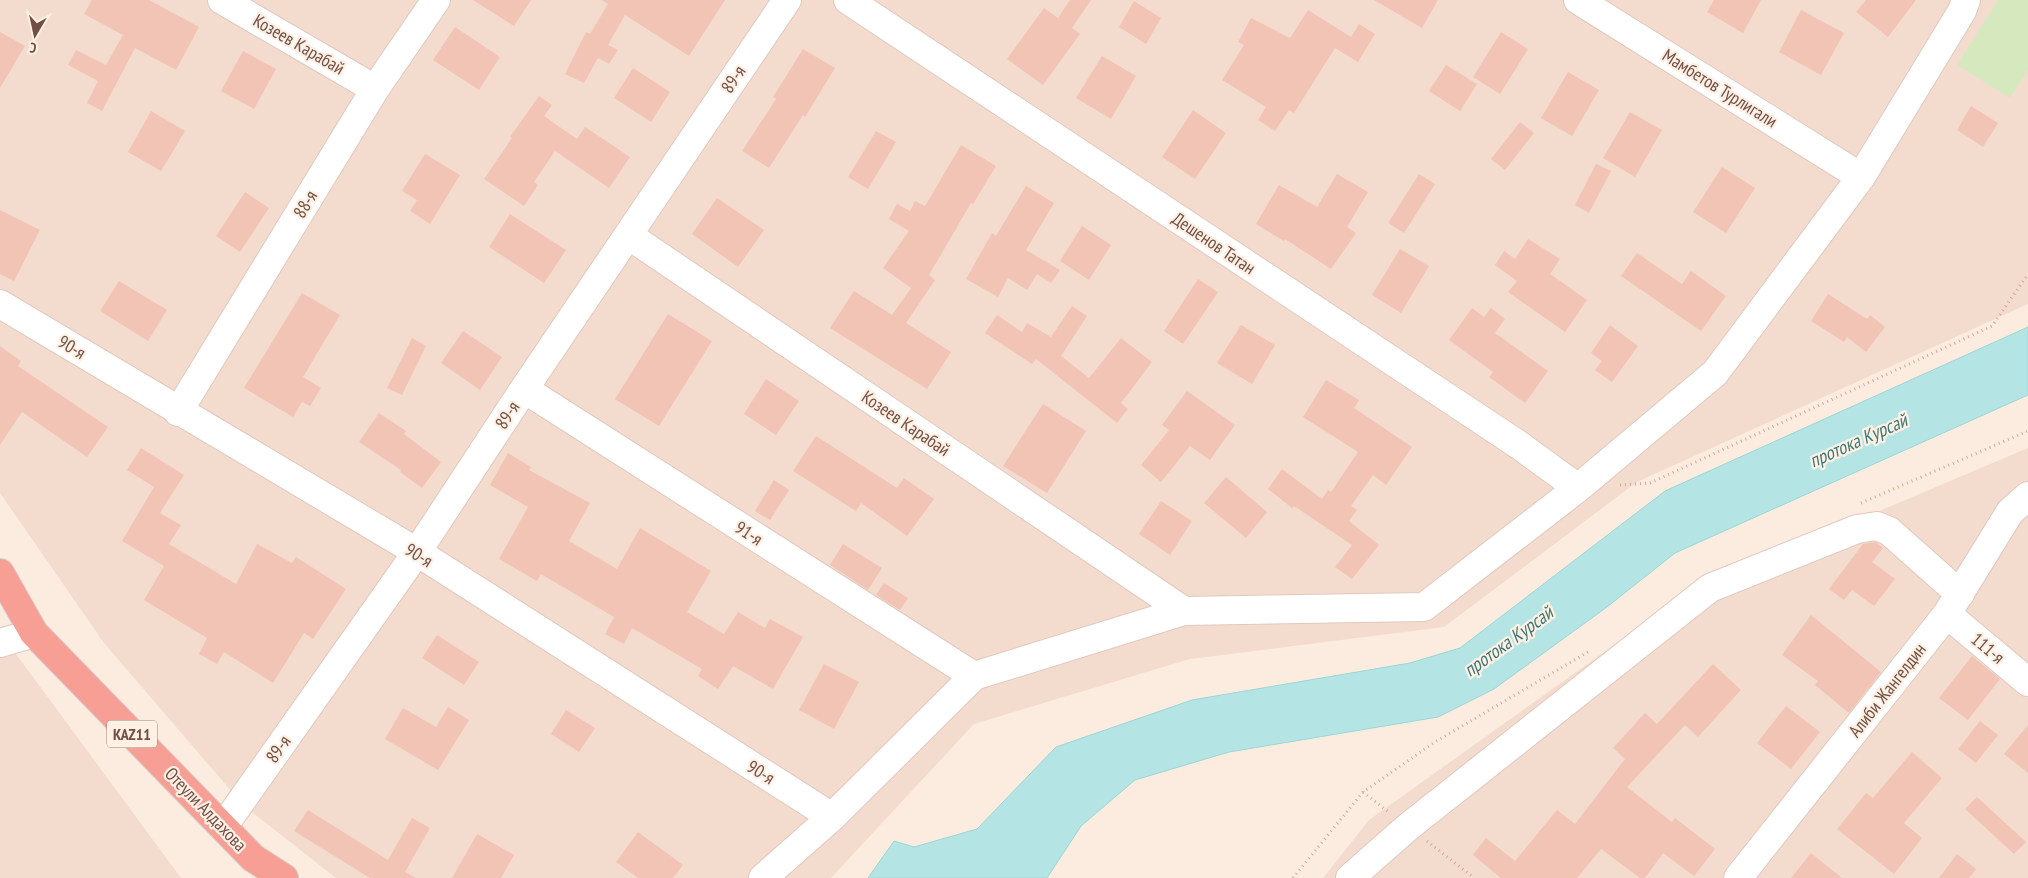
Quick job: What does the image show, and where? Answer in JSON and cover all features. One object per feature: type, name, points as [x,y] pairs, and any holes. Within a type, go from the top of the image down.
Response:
[{"type":"highway","name":"Отеули Алдахова","points":[[0,573],[34,633],[253,858],[284,878]]},
{"type":"street","name":"Козеев Карабай","points":[[222,0],[375,88]]},
{"type":"street","name":"88-я","points":[[178,412],[375,88],[436,0]]},
{"type":"street","name":"89-я","points":[[223,827],[417,552],[524,389],[787,0]]},
{"type":"street","name":"Дешенов Татан","points":[[848,0],[1519,445],[1578,488]]},
{"type":"street","name":"Мамбетов Турлигали","points":[[1578,0],[1861,176]]},
{"type":"street","points":[[763,878],[832,817],[974,676],[1184,611],[1424,607],[1578,488],[1715,373],[1861,176],[1962,11],[1966,0]]},
{"type":"street","name":"Козеев Карабай","points":[[628,235],[1184,611]]},
{"type":"street","name":"90-я","points":[[0,304],[178,412],[417,552],[832,817]]},
{"type":"street","name":"91-я","points":[[524,389],[974,676]]},
{"type":"street","name":"Алиби Жангелдин","points":[[1738,878],[1954,604],[2010,512],[2028,496]]},
{"type":"street","name":"111-я","points":[[1350,878],[1408,826],[1710,588],[1857,529],[1877,526],[1889,531],[1954,604],[2028,682]]},
{"type":"street","points":[[0,643],[34,633]]},
{"type":"path","points":[[1614,486],[1650,483],[1992,326],[2028,274]]},
{"type":"shaded area","points":[[0,0],[2028,0],[2028,304],[1637,482],[1444,627],[1190,659],[974,724],[831,878],[336,878],[244,806],[104,643],[0,493]]},
{"type":"shaded area","points":[[2028,448],[2028,878],[1323,878],[1369,820],[1688,592]]},
{"type":"shaded area","points":[[0,630],[5,639],[181,878],[0,878]]},
{"type":"green space","points":[[1998,0],[2028,0],[2028,70],[2010,98],[1957,65]]},
{"type":"water","name":"протока Курсай","points":[[2028,327],[2028,395],[1675,553],[1607,607],[1494,689],[1438,717],[1229,752],[1135,780],[1081,826],[1047,878],[868,878],[894,841],[914,847],[977,829],[1056,747],[1192,700],[1410,663],[1460,648],[1665,491]]},
{"type":"building","points":[[92,0],[149,0],[199,27],[176,70],[135,48],[102,111],[87,103],[98,81],[68,65],[76,50],[106,65],[123,35],[84,14]]},
{"type":"building","points":[[473,0],[531,0],[514,26]]},
{"type":"building","points":[[602,0],[725,0],[689,56],[625,15],[608,45],[618,50],[609,64],[598,58],[584,83],[565,74],[586,32],[590,34],[608,4]]},
{"type":"building","points":[[1070,0],[1091,0],[1072,28],[1080,34],[1043,85],[1007,59],[1044,8],[1058,18]]},
{"type":"building","points":[[1374,0],[1438,0],[1422,28]]},
{"type":"building","points":[[1714,0],[1761,0],[1743,33],[1707,12]]},
{"type":"building","points":[[1866,0],[1916,0],[1888,37],[1856,12]]},
{"type":"building","points":[[1134,1],[1161,18],[1146,44],[1119,27]]},
{"type":"building","points":[[1308,10],[1351,37],[1359,24],[1375,34],[1358,62],[1335,48],[1294,113],[1289,110],[1275,131],[1258,120],[1266,107],[1222,80],[1244,45],[1238,42],[1251,18],[1290,38]]},
{"type":"building","points":[[1801,10],[1844,33],[1821,75],[1779,52]]},
{"type":"building","points":[[455,27],[500,57],[479,90],[433,60]]},
{"type":"building","points":[[0,32],[25,46],[0,88]]},
{"type":"building","points":[[1501,32],[1528,49],[1500,94],[1473,77]]},
{"type":"building","points":[[803,49],[835,68],[805,117],[803,115],[769,168],[742,151],[776,99],[773,97]]},
{"type":"building","points":[[243,51],[276,69],[254,109],[221,91]]},
{"type":"building","points":[[1102,56],[1136,76],[1111,119],[1076,98]]},
{"type":"building","points":[[1446,65],[1477,84],[1460,111],[1429,91]]},
{"type":"building","points":[[633,68],[670,92],[651,122],[614,98]]},
{"type":"building","points":[[1568,72],[1599,90],[1572,136],[1541,118]]},
{"type":"building","points":[[539,96],[552,105],[544,116],[577,139],[585,127],[630,157],[609,188],[555,151],[534,182],[538,185],[524,206],[484,179],[512,138],[510,137]]},
{"type":"building","points":[[1971,106],[1998,123],[1983,147],[1957,130]]},
{"type":"building","points":[[1193,110],[1226,133],[1195,179],[1162,157]]},
{"type":"building","points":[[151,111],[185,131],[161,171],[128,152]]},
{"type":"building","points":[[1630,112],[1662,130],[1635,177],[1603,158]]},
{"type":"building","points":[[1520,122],[1534,133],[1505,170],[1491,159]]},
{"type":"building","points":[[876,131],[896,142],[868,189],[848,177]]},
{"type":"building","points":[[961,145],[996,166],[973,204],[971,203],[929,275],[935,280],[906,323],[951,352],[927,389],[830,328],[854,291],[892,315],[911,288],[883,268],[909,231],[889,219],[897,204],[910,211],[915,201],[925,206]]},
{"type":"building","points":[[425,154],[460,175],[430,224],[410,211],[417,200],[402,191]]},
{"type":"building","points":[[1596,164],[1611,171],[1589,213],[1575,205]]},
{"type":"building","points":[[1722,167],[1755,188],[1726,233],[1693,212]]},
{"type":"building","points":[[1337,174],[1368,192],[1347,227],[1356,233],[1331,269],[1285,239],[1284,241],[1256,224],[1279,185],[1317,207]]},
{"type":"building","points":[[1419,174],[1435,184],[1404,233],[1388,223]]},
{"type":"building","points":[[1026,186],[1054,203],[1026,250],[1060,270],[1051,283],[1037,274],[1027,290],[1008,278],[998,297],[966,279],[992,233],[996,236]]},
{"type":"building","points":[[245,192],[269,208],[240,252],[216,236]]},
{"type":"building","points":[[717,198],[764,230],[738,267],[692,234]]},
{"type":"building","points":[[0,210],[40,230],[14,281],[0,274]]},
{"type":"building","points":[[510,214],[566,250],[544,283],[489,247]]},
{"type":"building","points":[[1082,226],[1111,245],[1089,280],[1060,261]]},
{"type":"building","points":[[1528,239],[1560,259],[1550,274],[1587,300],[1565,332],[1508,292],[1517,281],[1495,265],[1504,251],[1515,259]]},
{"type":"building","points":[[1400,249],[1429,266],[1401,313],[1372,295]]},
{"type":"building","points":[[1637,253],[1682,284],[1691,271],[1726,296],[1701,331],[1621,276]]},
{"type":"building","points":[[1198,279],[1218,292],[1183,344],[1164,331]]},
{"type":"building","points":[[119,281],[167,310],[148,341],[100,311]]},
{"type":"building","points":[[302,293],[340,315],[303,377],[321,388],[310,406],[302,402],[293,417],[244,388]]},
{"type":"building","points":[[1828,294],[1867,319],[1870,315],[1885,327],[1866,352],[1847,337],[1844,342],[1811,321]]},
{"type":"building","points":[[1072,306],[1087,316],[1061,356],[1089,378],[1121,338],[1152,362],[1121,403],[1128,409],[1117,423],[1036,359],[1032,364],[985,333],[997,315],[1022,332],[1027,323],[1051,337]]},
{"type":"building","points":[[1472,308],[1484,317],[1491,308],[1505,319],[1495,333],[1548,371],[1525,403],[1489,377],[1493,372],[1449,340]]},
{"type":"building","points":[[668,314],[712,341],[659,426],[615,399]]},
{"type":"building","points":[[1241,325],[1275,345],[1252,384],[1217,363]]},
{"type":"building","points":[[1610,325],[1638,346],[1612,382],[1595,370],[1602,361],[1591,353]]},
{"type":"building","points":[[463,331],[502,357],[480,390],[441,363]]},
{"type":"building","points":[[412,338],[426,346],[402,395],[387,388]]},
{"type":"building","points":[[0,346],[21,361],[18,366],[108,427],[87,457],[22,412],[0,445]]},
{"type":"building","points":[[766,379],[799,401],[776,435],[744,414]]},
{"type":"building","points":[[1326,380],[1359,400],[1354,408],[1412,447],[1386,485],[1373,475],[1351,506],[1357,510],[1349,521],[1379,545],[1352,579],[1335,567],[1352,545],[1294,506],[1292,508],[1268,489],[1282,469],[1322,499],[1328,490],[1331,492],[1358,452],[1303,417]]},
{"type":"building","points":[[1187,391],[1235,425],[1210,460],[1190,446],[1161,482],[1141,465],[1169,430],[1162,425]]},
{"type":"building","points":[[1043,404],[1086,431],[1047,493],[1003,466]]},
{"type":"building","points":[[379,413],[406,431],[404,434],[441,462],[422,488],[400,472],[401,470],[359,442]]},
{"type":"building","points":[[816,436],[897,488],[904,478],[934,499],[907,536],[861,503],[856,511],[793,471]]},
{"type":"building","points":[[141,448],[184,475],[160,513],[181,525],[169,544],[236,584],[257,544],[292,563],[296,557],[346,589],[313,639],[304,633],[273,683],[224,652],[217,664],[199,654],[207,638],[144,600],[164,566],[122,541],[154,487],[127,470]]},
{"type":"building","points":[[508,453],[531,467],[529,470],[590,503],[569,541],[617,569],[640,528],[711,571],[687,612],[724,634],[738,612],[765,628],[770,619],[803,637],[773,689],[733,666],[718,689],[698,676],[702,669],[632,628],[624,644],[605,634],[614,617],[541,574],[537,581],[499,559],[528,507],[490,485]]},
{"type":"building","points":[[1226,477],[1267,512],[1246,538],[1204,503]]},
{"type":"building","points":[[774,480],[789,490],[770,520],[755,511]]},
{"type":"building","points":[[1161,501],[1192,521],[1170,555],[1139,534]]},
{"type":"building","points":[[1876,542],[1883,548],[1872,562],[1895,579],[1874,606],[1852,590],[1844,600],[1829,589],[1863,544]]},
{"type":"building","points":[[843,544],[882,568],[868,590],[830,565]]},
{"type":"building","points":[[884,583],[908,598],[900,610],[876,595]]},
{"type":"building","points":[[1811,615],[1881,672],[1849,713],[1815,685],[1818,681],[1782,655]]},
{"type":"building","points":[[437,635],[479,662],[464,685],[422,658]]},
{"type":"building","points":[[1972,656],[2000,679],[1968,720],[1939,698]]},
{"type":"building","points":[[824,664],[859,682],[834,729],[799,710]]},
{"type":"building","points":[[1713,664],[1741,690],[1698,737],[1685,725],[1627,787],[1672,822],[1675,818],[1715,849],[1694,876],[1663,853],[1645,878],[1640,878],[1601,849],[1577,878],[1501,878],[1473,855],[1486,838],[1515,861],[1557,810],[1575,824],[1625,759],[1613,748],[1645,713],[1657,724]]},
{"type":"building","points":[[1786,706],[1820,732],[1791,769],[1757,743]]},
{"type":"building","points":[[448,707],[469,720],[438,770],[385,739],[403,708],[436,727]]},
{"type":"building","points":[[566,710],[595,728],[579,752],[551,734]]},
{"type":"building","points":[[1980,721],[1998,735],[1976,763],[1958,749]]},
{"type":"building","points":[[2028,725],[2028,773],[2004,754]]},
{"type":"building","points":[[1912,752],[1942,778],[1904,823],[1922,838],[1894,874],[1837,829],[1866,793],[1873,798]]},
{"type":"building","points":[[1977,797],[2026,842],[2014,854],[1965,809]]},
{"type":"building","points":[[308,810],[388,860],[412,818],[430,828],[405,872],[416,878],[370,878],[294,831]]},
{"type":"building","points":[[638,832],[683,865],[673,878],[638,878],[616,862]]},
{"type":"building","points":[[477,834],[514,855],[501,878],[452,878]]},
{"type":"building","points":[[1811,853],[1842,878],[1791,878]]},
{"type":"building","points":[[1957,854],[1976,869],[1969,878],[1939,878]]}]
